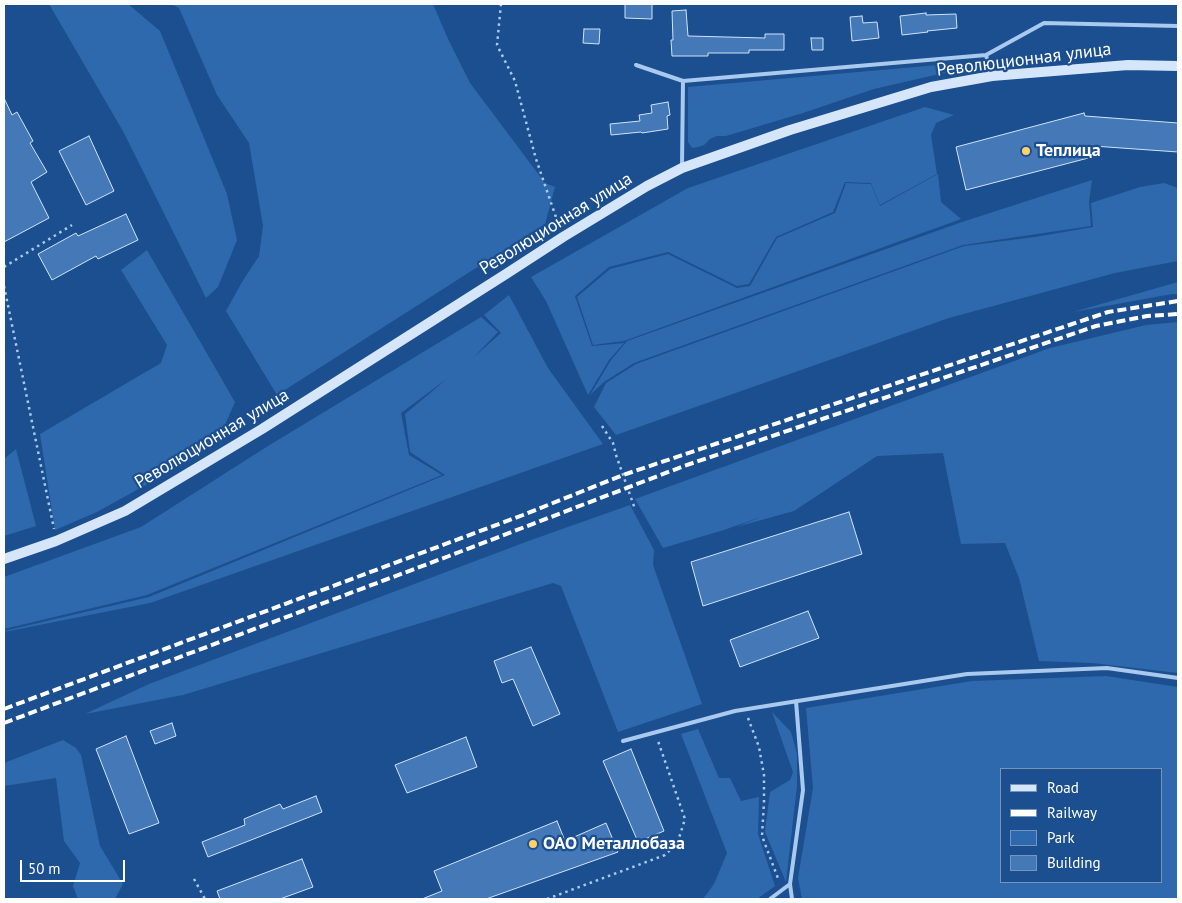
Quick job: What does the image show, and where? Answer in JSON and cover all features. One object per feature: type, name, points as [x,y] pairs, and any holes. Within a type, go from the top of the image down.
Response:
[{"type":"street","name":"Революционная улица","points":[[4,560],[56,541],[125,511],[262,429],[563,237],[647,186],[682,168],[790,130],[931,87],[992,76],[1128,64],[1178,66]]},
{"type":"lane","points":[[636,65],[683,81],[986,55],[1044,23],[1178,26]]},
{"type":"lane","points":[[986,55],[992,76]]},
{"type":"lane","points":[[682,168],[683,81]]},
{"type":"lane","points":[[623,741],[745,710],[968,674],[1108,668],[1178,678]]},
{"type":"lane","points":[[792,899],[790,884],[803,790],[796,701]]},
{"type":"lane","points":[[770,899],[790,884]]},
{"type":"path","points":[[501,4],[497,45],[515,81],[536,159],[563,237]]},
{"type":"path","points":[[4,267],[72,225]]},
{"type":"path","points":[[4,286],[56,541]]},
{"type":"path","points":[[602,426],[613,443],[635,509]]},
{"type":"path","points":[[745,710],[759,747],[764,775],[762,836],[783,890]]},
{"type":"path","points":[[547,899],[665,855],[679,838],[685,819],[655,732]]},
{"type":"path","points":[[194,879],[205,899]]},
{"type":"green space","points":[[49,4],[128,4],[160,31],[227,194],[237,240],[218,287],[206,298],[124,133]]},
{"type":"green space","points":[[171,4],[433,4],[470,83],[545,183],[555,187],[545,224],[277,395],[226,311],[259,256],[263,226],[249,143],[217,95],[179,8]]},
{"type":"green space","points":[[972,62],[974,66],[874,89],[803,113],[726,136],[717,136],[698,147],[692,148],[688,142],[688,87]]},
{"type":"green space","points":[[925,107],[954,115],[936,123],[931,135],[937,174],[880,205],[871,183],[845,182],[833,212],[776,237],[749,284],[737,286],[668,252],[609,267],[575,296],[592,346],[624,343],[609,360],[588,395],[546,301],[531,277],[688,188]]},
{"type":"green space","points":[[938,174],[941,202],[961,219],[624,341],[593,345],[577,297],[610,269],[668,254],[737,288],[750,286],[777,238],[835,213],[846,183],[871,184],[880,206]]},
{"type":"green space","points":[[1092,180],[1089,202],[1091,226],[963,245],[634,363],[604,382],[590,395],[611,360],[627,341],[962,222]]},
{"type":"green space","points":[[1164,183],[1178,188],[1178,261],[1115,273],[949,318],[616,435],[594,407],[606,383],[636,364],[964,246],[1093,227],[1091,203],[1140,187]]},
{"type":"green space","points":[[147,250],[235,402],[221,434],[198,456],[97,512],[55,530],[40,434],[161,363],[167,345],[121,270]]},
{"type":"green space","points":[[1178,282],[1178,294],[1073,312]]},
{"type":"green space","points":[[509,295],[548,368],[603,444],[150,603],[4,632],[149,597],[445,475],[410,452],[405,414],[448,378],[401,413],[409,455],[442,475],[147,595],[4,629],[4,577],[141,527],[268,446],[481,317],[498,332],[474,357],[501,333],[484,315]]},
{"type":"green space","points":[[1178,322],[1178,673],[1092,663],[1039,661],[1019,578],[1005,543],[961,544],[943,453],[877,456],[794,511],[736,527],[761,517],[663,548],[635,499],[1050,348],[1146,325]]},
{"type":"green space","points":[[16,449],[36,526],[4,536],[4,459]]},
{"type":"green space","points":[[630,505],[654,550],[653,565],[702,704],[618,732],[561,586],[553,583],[183,695],[85,714],[149,684],[531,540]]},
{"type":"green space","points":[[1106,676],[1178,687],[1178,899],[802,899],[798,878],[813,788],[806,708],[972,681]]},
{"type":"green space","points":[[772,712],[791,732],[797,754],[797,786],[786,882],[765,832],[770,792],[790,780],[793,772]]},
{"type":"green space","points":[[698,729],[719,778],[730,778],[741,801],[759,797],[758,834],[775,886],[757,899],[703,899],[714,884],[727,853],[681,734]]},
{"type":"green space","points":[[63,740],[76,748],[81,755],[100,846],[123,884],[115,899],[78,899],[73,886],[80,863],[64,841],[56,778],[4,786],[4,763]]},
{"type":"building","points":[[625,4],[652,4],[652,19],[625,18]]},
{"type":"building","points":[[686,10],[688,36],[765,38],[765,34],[784,34],[784,50],[749,50],[749,53],[708,53],[708,56],[672,56],[672,11]]},
{"type":"building","points":[[926,13],[926,15],[956,14],[957,28],[902,35],[900,16]]},
{"type":"building","points":[[862,16],[863,23],[877,22],[879,38],[852,41],[850,17]]},
{"type":"building","points":[[584,29],[600,29],[599,44],[583,43]]},
{"type":"building","points":[[811,38],[823,38],[823,50],[812,50]]},
{"type":"building","points":[[4,98],[12,115],[17,112],[33,141],[30,143],[47,172],[31,182],[49,218],[4,242]]},
{"type":"building","points":[[668,102],[670,115],[667,116],[668,129],[611,135],[610,124],[640,121],[639,115],[652,113],[651,105]]},
{"type":"building","name":"Теплица","points":[[1084,113],[1085,116],[1178,123],[1178,152],[1093,146],[1096,156],[966,190],[956,147]]},
{"type":"building","points":[[89,136],[114,191],[86,205],[59,151]]},
{"type":"building","points":[[126,214],[138,240],[98,259],[96,256],[52,280],[38,254],[76,233],[78,236]]},
{"type":"building","points":[[849,512],[862,554],[703,606],[691,562]]},
{"type":"building","points":[[808,611],[819,638],[740,667],[730,640]]},
{"type":"building","points":[[531,647],[560,714],[533,726],[513,679],[502,683],[494,661]]},
{"type":"building","points":[[172,723],[176,736],[155,744],[150,731]]},
{"type":"building","points":[[126,736],[159,823],[129,834],[96,749]]},
{"type":"building","points":[[466,737],[477,767],[407,793],[395,765]]},
{"type":"building","points":[[631,749],[664,831],[638,842],[603,761]]},
{"type":"building","points":[[316,796],[322,812],[208,857],[202,842],[245,825],[244,819],[280,804],[283,809]]},
{"type":"building","name":"ОАО Металлобаза","points":[[557,821],[565,841],[606,823],[618,852],[486,899],[422,899],[442,891],[434,871]]},
{"type":"building","points":[[302,859],[313,887],[280,899],[220,899],[217,891]]},
{"type":"railway","points":[[4,709],[523,515],[623,475],[1108,312],[1178,301]]},
{"type":"railway","points":[[4,723],[684,466],[1096,326],[1147,316],[1178,314]]},
{"type":"place","name":"Теплица","points":[[1026,151]]},
{"type":"place","name":"ОАО Металлобаза","points":[[533,844]]}]
